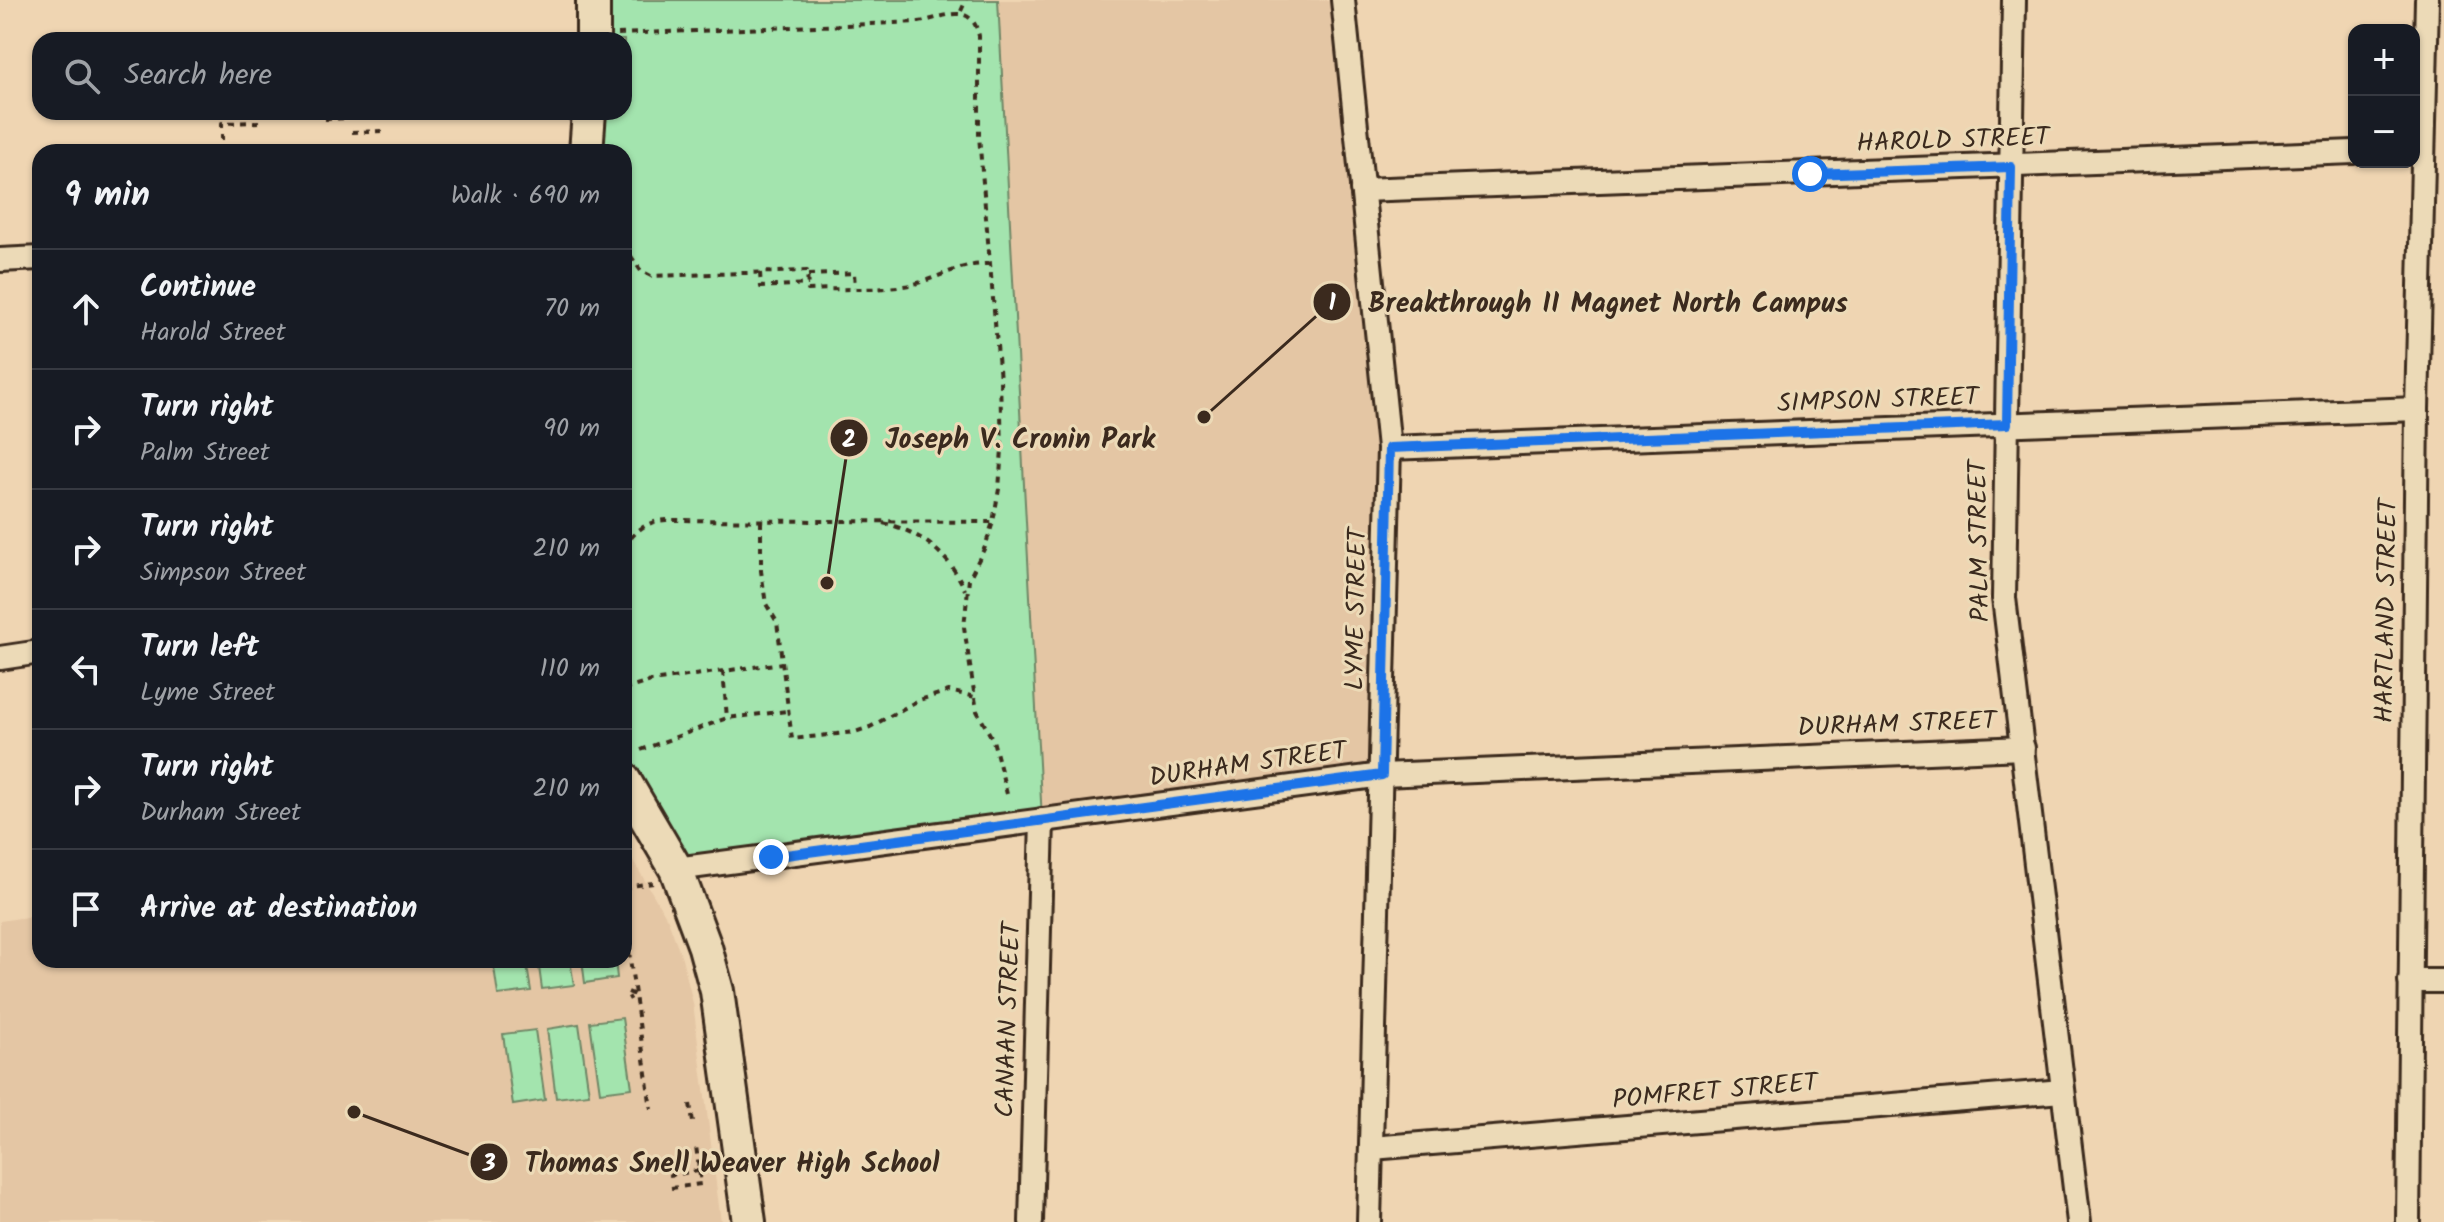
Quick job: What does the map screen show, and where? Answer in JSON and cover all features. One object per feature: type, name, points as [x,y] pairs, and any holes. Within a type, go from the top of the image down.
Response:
[{"type":"main road","points":[[593,0],[604,32]]},
{"type":"main road","points":[[587,144],[588,120]]},
{"type":"main road","points":[[632,798],[666,876],[705,947],[717,991],[749,1222]]},
{"type":"street","name":"LYME STREET","points":[[1343,0],[1389,448],[1369,1222]]},
{"type":"street","name":"PALM STREET","points":[[2014,0],[2004,598],[2079,1222]]},
{"type":"street","name":"HARTLAND STREET","points":[[2408,1222],[2417,409],[2427,150],[2427,0]]},
{"type":"street","name":"HAROLD STREET","points":[[1362,190],[2348,152]]},
{"type":"street","points":[[0,260],[32,258]]},
{"type":"street","name":"SIMPSON STREET","points":[[1389,448],[2417,409]]},
{"type":"street","points":[[0,658],[32,653]]},
{"type":"street","name":"DURHAM STREET","points":[[666,876],[1042,820],[1382,775],[2023,748]]},
{"type":"street","name":"CANAAN STREET","points":[[1031,1222],[1042,820]]},
{"type":"street","points":[[2410,981],[2444,981]]},
{"type":"street","name":"POMFRET STREET","points":[[1372,1148],[2062,1091]]},
{"type":"path","points":[[961,11],[966,0]]},
{"type":"path","points":[[632,36],[924,21],[948,11],[961,11],[975,22],[979,36],[979,136],[1002,415],[1001,471],[993,522],[966,593],[966,651],[979,717],[993,740],[1008,798]]},
{"type":"path","points":[[222,144],[222,123],[261,122]]},
{"type":"path","points":[[352,132],[385,131]]},
{"type":"path","points":[[632,258],[641,271],[651,276],[807,271],[808,290],[913,284],[964,265],[989,264]]},
{"type":"path","points":[[760,273],[761,287],[808,284]]},
{"type":"path","points":[[808,275],[854,273],[855,287]]},
{"type":"path","points":[[632,537],[658,521],[993,522]]},
{"type":"path","points":[[761,521],[761,571],[766,604],[777,622],[792,739],[855,732],[919,700],[949,691],[975,697]]},
{"type":"path","points":[[867,521],[897,527],[929,544],[953,567],[966,593]]},
{"type":"path","points":[[632,687],[651,681],[782,663]]},
{"type":"path","points":[[723,671],[727,718]]},
{"type":"path","points":[[641,750],[727,718],[788,711]]},
{"type":"path","points":[[632,885],[666,876]]},
{"type":"path","points":[[631,968],[651,1109]]},
{"type":"path","points":[[628,992],[635,995]]},
{"type":"path","points":[[628,999],[635,995]]},
{"type":"path","points":[[690,1104],[693,1122]]},
{"type":"path","points":[[671,1188],[701,1184],[696,1146]]},
{"type":"path","points":[[669,1175],[699,1171]]},
{"type":"shaded area","points":[[998,0],[1343,0],[1389,448],[1382,775],[1042,820]]},
{"type":"shaded area","points":[[632,859],[668,920],[682,958],[693,1003],[721,1222],[0,1222],[0,921],[32,916],[32,968],[632,968]]},
{"type":"green space","points":[[593,0],[998,0],[1042,820],[676,869],[632,794],[632,144],[587,144],[588,120],[632,120],[632,32],[593,32]]},
{"type":"green space","points":[[494,968],[527,968],[531,991],[498,995]]},
{"type":"green space","points":[[539,968],[571,968],[574,985],[542,989]]},
{"type":"green space","points":[[583,968],[616,968],[617,978],[585,983]]},
{"type":"green space","points":[[622,1018],[632,1088],[600,1092],[590,1022]]},
{"type":"green space","points":[[579,1024],[589,1094],[556,1098],[547,1029]]},
{"type":"green space","points":[[535,1030],[545,1100],[513,1105],[503,1034]]},
{"type":"place","name":"Breakthrough II Magnet North Campus","points":[[1204,417]]},
{"type":"place","name":"Joseph V. Cronin Park","points":[[827,583]]},
{"type":"place","name":"Thomas Snell Weaver High School","points":[[354,1112]]},
{"type":"route","points":[[771,857],[1382,775],[1389,448],[2007,424],[2011,167],[1810,174]]}]
